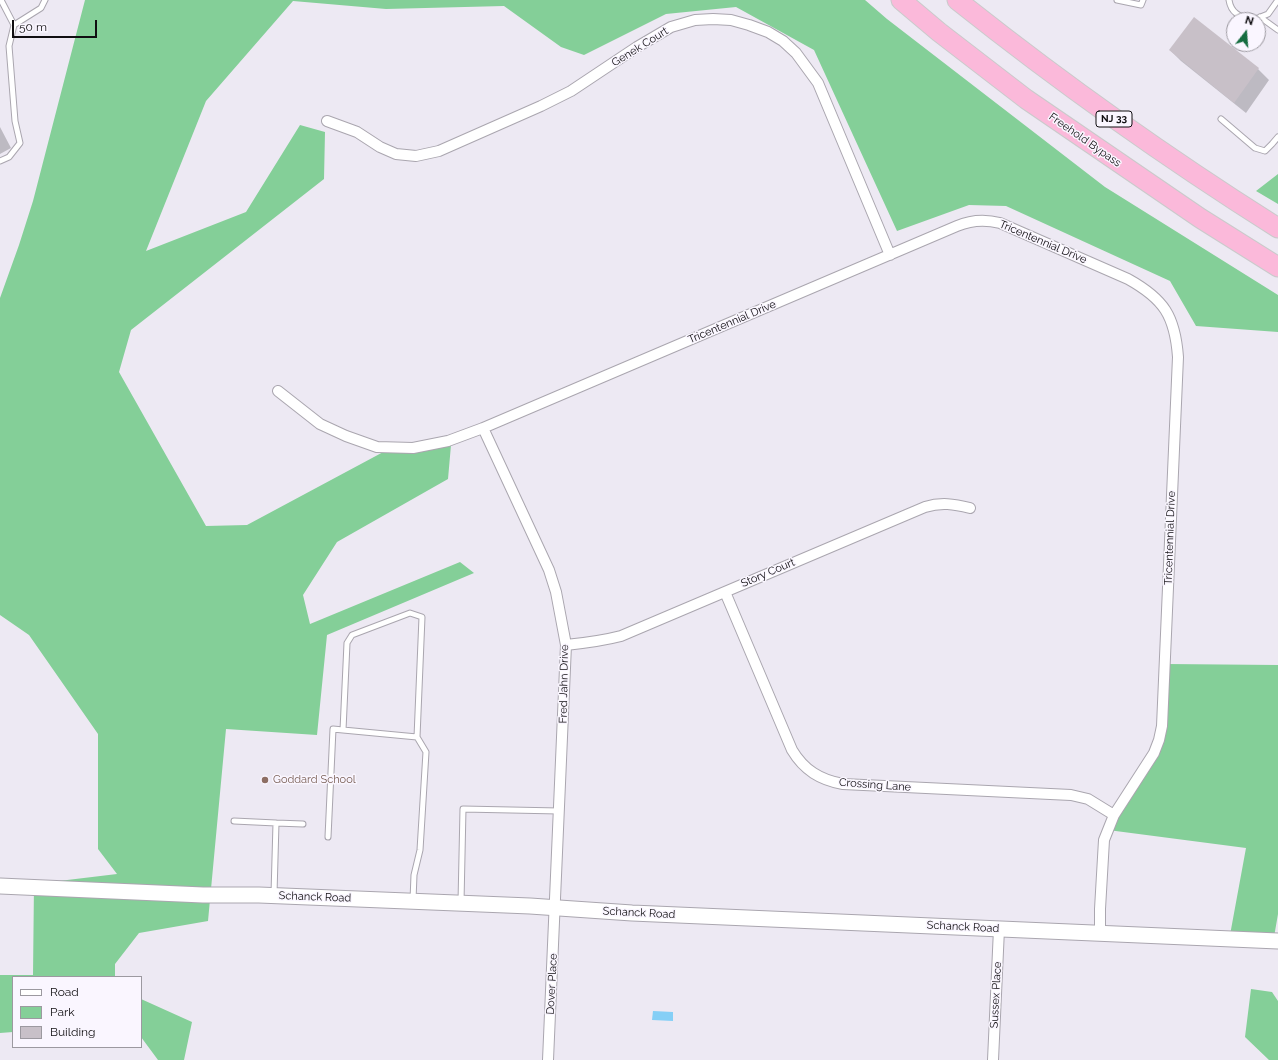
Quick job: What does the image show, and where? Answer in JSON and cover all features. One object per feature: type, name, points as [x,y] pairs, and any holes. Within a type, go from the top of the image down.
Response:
[{"type":"highway","name":"Freehold Bypass","points":[[901,0],[939,32],[1026,99],[1200,218],[1278,267]]},
{"type":"highway","name":"NJ 33","points":[[957,0],[1082,96],[1164,154],[1278,228]]},
{"type":"street","name":"Genek Court","points":[[327,121],[357,132],[380,147],[396,154],[416,156],[439,151],[541,106],[571,91],[637,47],[671,27],[695,20],[731,20],[768,32],[782,41],[796,53],[818,83],[890,255]]},
{"type":"street","name":"Tricentennial Drive","points":[[278,391],[320,424],[346,436],[377,447],[413,448],[448,441],[482,428],[964,223],[982,220],[992,221],[1128,278],[1152,294],[1162,305],[1170,319],[1175,333],[1178,357],[1162,726],[1154,753],[1114,815],[1104,840],[1100,933]]},
{"type":"street","name":"Fred Jahn Drive","points":[[482,428],[549,570],[556,592],[566,645],[555,908]]},
{"type":"street","name":"Story Court","points":[[566,645],[595,642],[621,636],[925,507],[945,503],[970,508]]},
{"type":"street","name":"Crossing Lane","points":[[724,592],[792,750],[806,769],[818,777],[831,782],[843,784],[1071,795],[1088,799],[1114,815]]},
{"type":"street","name":"Schanck Road","points":[[0,886],[203,895],[274,895],[461,903],[1278,941]]},
{"type":"street","name":"Dover Place","points":[[548,1060],[555,908]]},
{"type":"street","name":"Sussex Place","points":[[993,1060],[999,929]]},
{"type":"lane","points":[[0,161],[9,157],[20,143],[15,121],[9,46],[14,26],[1,0]]},
{"type":"lane","points":[[14,26],[41,8],[45,0]]},
{"type":"lane","points":[[1116,0],[1142,5],[1143,0]]},
{"type":"lane","points":[[1229,0],[1230,7],[1235,12]]},
{"type":"lane","points":[[1266,15],[1278,0]]},
{"type":"lane","points":[[1266,21],[1278,30]]},
{"type":"lane","points":[[1222,119],[1255,148],[1265,151],[1278,137]]},
{"type":"lane","points":[[343,730],[347,643],[352,635],[410,613],[422,617],[417,737],[426,752],[420,850],[414,875],[413,901]]},
{"type":"lane","points":[[328,836],[333,729],[417,737]]},
{"type":"lane","points":[[461,903],[463,808],[559,811]]},
{"type":"lane","points":[[234,821],[303,824]]},
{"type":"lane","points":[[274,895],[276,823]]},
{"type":"green space","points":[[85,0],[865,0],[887,19],[1105,187],[1278,295],[1278,332],[1196,326],[1170,281],[1006,206],[969,205],[897,231],[814,50],[736,7],[666,14],[584,55],[561,47],[504,6],[386,9],[293,1],[206,101],[146,251],[246,212],[300,125],[325,132],[324,179],[131,330],[119,372],[206,526],[247,525],[387,450],[451,445],[448,479],[337,542],[303,595],[310,624],[460,562],[474,573],[327,635],[317,735],[226,729],[208,921],[139,933],[115,964],[115,976],[12,976],[12,1032],[0,1033],[0,975],[33,975],[34,884],[117,874],[98,849],[98,734],[29,635],[0,615],[0,298],[33,201]]},
{"type":"green space","points":[[1278,174],[1278,204],[1256,191]]},
{"type":"green space","points":[[1166,664],[1278,665],[1278,914],[1274,937],[1230,935],[1246,848],[1108,830],[1158,742]]},
{"type":"green space","points":[[1251,989],[1272,992],[1278,1001],[1278,1060],[1269,1060],[1245,1037]]},
{"type":"green space","points":[[142,999],[192,1022],[184,1060],[158,1060],[142,1038]]},
{"type":"water","points":[[653,1011],[673,1012],[673,1021],[652,1020]]},
{"type":"building","points":[[1194,17],[1226,42],[1226,52],[1239,52],[1259,68],[1234,103],[1169,50]]},
{"type":"place","name":"Goddard School","points":[[265,780]]}]
